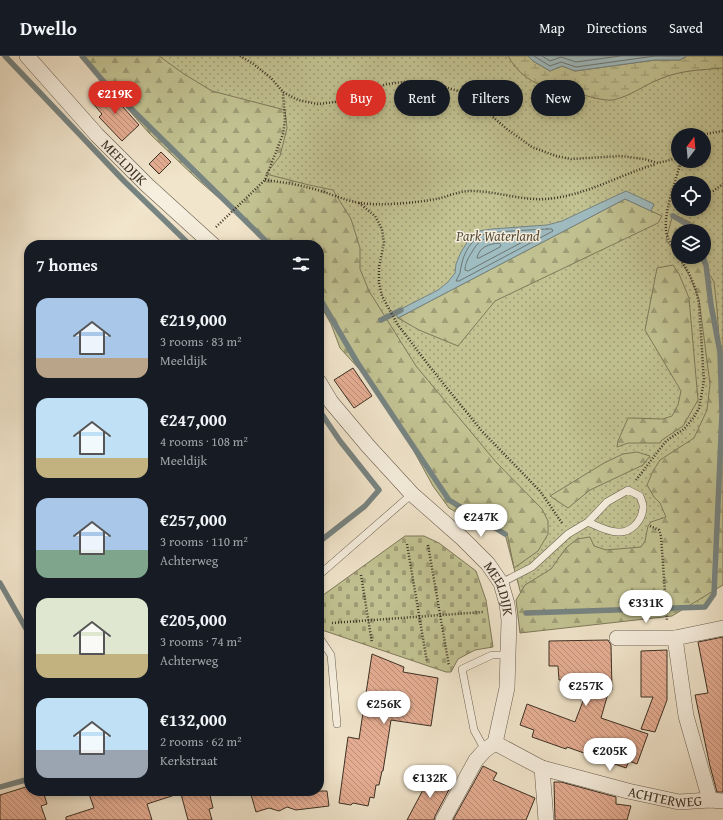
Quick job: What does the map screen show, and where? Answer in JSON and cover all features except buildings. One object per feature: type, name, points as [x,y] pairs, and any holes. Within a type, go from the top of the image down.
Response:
[{"type":"street","name":"MEELDIJK","points":[[27,56],[98,135],[208,240]]},
{"type":"street","name":"MEELDIJK","points":[[324,390],[331,402],[368,446],[412,494],[463,539],[488,564],[501,583],[508,609],[509,620],[507,688],[490,747]]},
{"type":"street","points":[[617,638],[675,638],[723,628]]},
{"type":"street","points":[[675,638],[686,716],[716,800]]},
{"type":"street","points":[[443,820],[476,760],[490,747]]},
{"type":"street","name":"ACHTERWEG","points":[[490,747],[542,768],[663,800],[679,802],[716,800]]},
{"type":"street","points":[[542,768],[546,820]]},
{"type":"lane","points":[[501,583],[532,566],[568,534],[588,522],[607,502],[628,490],[640,496],[644,507],[639,522],[630,529],[618,532],[605,530],[588,522]]},
{"type":"lane","points":[[324,571],[412,494]]},
{"type":"lane","points":[[324,644],[331,655],[338,724]]},
{"type":"lane","points":[[490,747],[474,730],[462,669],[492,655],[507,655]]},
{"type":"path","points":[[240,56],[252,62],[271,78],[283,92],[298,100],[318,104],[335,102],[387,84],[411,81],[435,84],[458,91],[480,106],[507,130],[532,146],[556,156],[571,159],[621,156],[658,163]]},
{"type":"path","points":[[227,216],[265,180],[283,134],[285,120],[283,92]]},
{"type":"path","points":[[711,133],[723,131]]},
{"type":"path","points":[[265,180],[310,188],[359,203],[422,201],[470,191],[493,192],[538,199],[555,198],[577,193],[658,163],[671,160]]},
{"type":"path","points":[[711,191],[723,184]]},
{"type":"path","points":[[671,198],[666,218],[666,231],[671,244]]},
{"type":"path","points":[[359,203],[375,216],[382,229],[384,243],[379,267],[379,283],[382,296],[398,325],[481,430],[540,491],[558,516],[568,534]]},
{"type":"path","points":[[628,490],[666,441],[684,430],[699,408],[704,382],[699,304],[696,290],[684,264]]},
{"type":"path","points":[[639,522],[659,530],[661,536],[667,619]]},
{"type":"path","points":[[407,544],[427,662]]},
{"type":"path","points":[[428,545],[450,669],[462,669]]},
{"type":"path","points":[[361,575],[372,643]]},
{"type":"path","points":[[332,623],[483,612]]},
{"type":"green space","points":[[81,56],[159,56],[184,74],[212,91],[285,110],[287,128],[280,156],[266,174],[333,190],[351,219],[360,248],[360,269],[369,291],[416,366],[496,462],[542,509],[548,521],[548,534],[538,551],[514,568],[507,533],[482,527],[449,508],[433,486],[385,401],[340,348],[331,324],[324,312],[324,240],[267,240],[196,178],[149,133]]},
{"type":"green space","name":"Park Waterland","points":[[82,56],[723,56],[723,486],[718,487],[714,594],[705,607],[526,613],[505,534],[449,500],[324,255],[324,240],[265,240],[104,82]]},
{"type":"green space","points":[[508,56],[528,56],[533,61],[550,71],[562,66],[575,71],[655,60],[680,60],[687,56],[723,56],[723,68],[691,71],[668,76],[654,81],[626,96],[613,100],[585,95],[585,80],[531,80],[515,66]]},
{"type":"green space","points":[[625,199],[662,216],[658,223],[495,301],[458,346],[419,330],[398,318]]},
{"type":"green space","points":[[672,216],[677,216],[694,224],[671,224],[671,246],[666,240]]},
{"type":"green space","points":[[683,264],[703,264],[714,282],[717,309],[723,428],[723,585],[672,616],[520,633],[516,600],[525,585],[551,569],[566,548],[577,539],[590,537],[594,546],[606,550],[641,547],[645,541],[648,526],[651,522],[666,517],[660,503],[654,497],[647,485],[660,460],[694,438],[707,410],[710,384],[699,299]]},
{"type":"green space","points":[[673,265],[679,274],[689,298],[698,400],[683,426],[662,440],[660,443],[628,443],[617,447],[628,418],[663,419],[672,416],[678,405],[681,391],[645,330],[657,268]]},
{"type":"green space","points":[[637,452],[650,456],[643,465],[590,490],[568,508],[550,496],[604,463],[623,454]]},
{"type":"green space","points":[[405,536],[424,536],[439,543],[476,571],[486,600],[493,647],[475,650],[458,659],[451,672],[446,672],[324,631],[324,594]]},
{"type":"water","points":[[528,56],[687,56],[680,60],[655,60],[575,71],[562,66],[550,71],[533,61]]},
{"type":"water","points":[[626,191],[654,204],[651,211],[625,199],[398,318],[395,312],[438,290],[448,282],[455,273],[456,264],[461,252],[468,241],[479,231],[547,225],[562,221]]},
{"type":"waterway","points":[[5,56],[124,181],[185,240]]},
{"type":"waterway","points":[[82,56],[104,82],[265,240]]},
{"type":"waterway","points":[[673,216],[687,224]]},
{"type":"waterway","points":[[526,613],[705,607],[714,594],[722,414],[720,352],[711,305],[706,264]]},
{"type":"waterway","points":[[324,306],[357,362],[449,500],[505,534]]},
{"type":"waterway","points":[[381,320],[401,310]]},
{"type":"waterway","points":[[324,417],[340,441],[379,490],[365,506],[324,538]]},
{"type":"waterway","points":[[0,583],[24,625]]},
{"type":"waterway","points":[[0,787],[24,780]]}]
